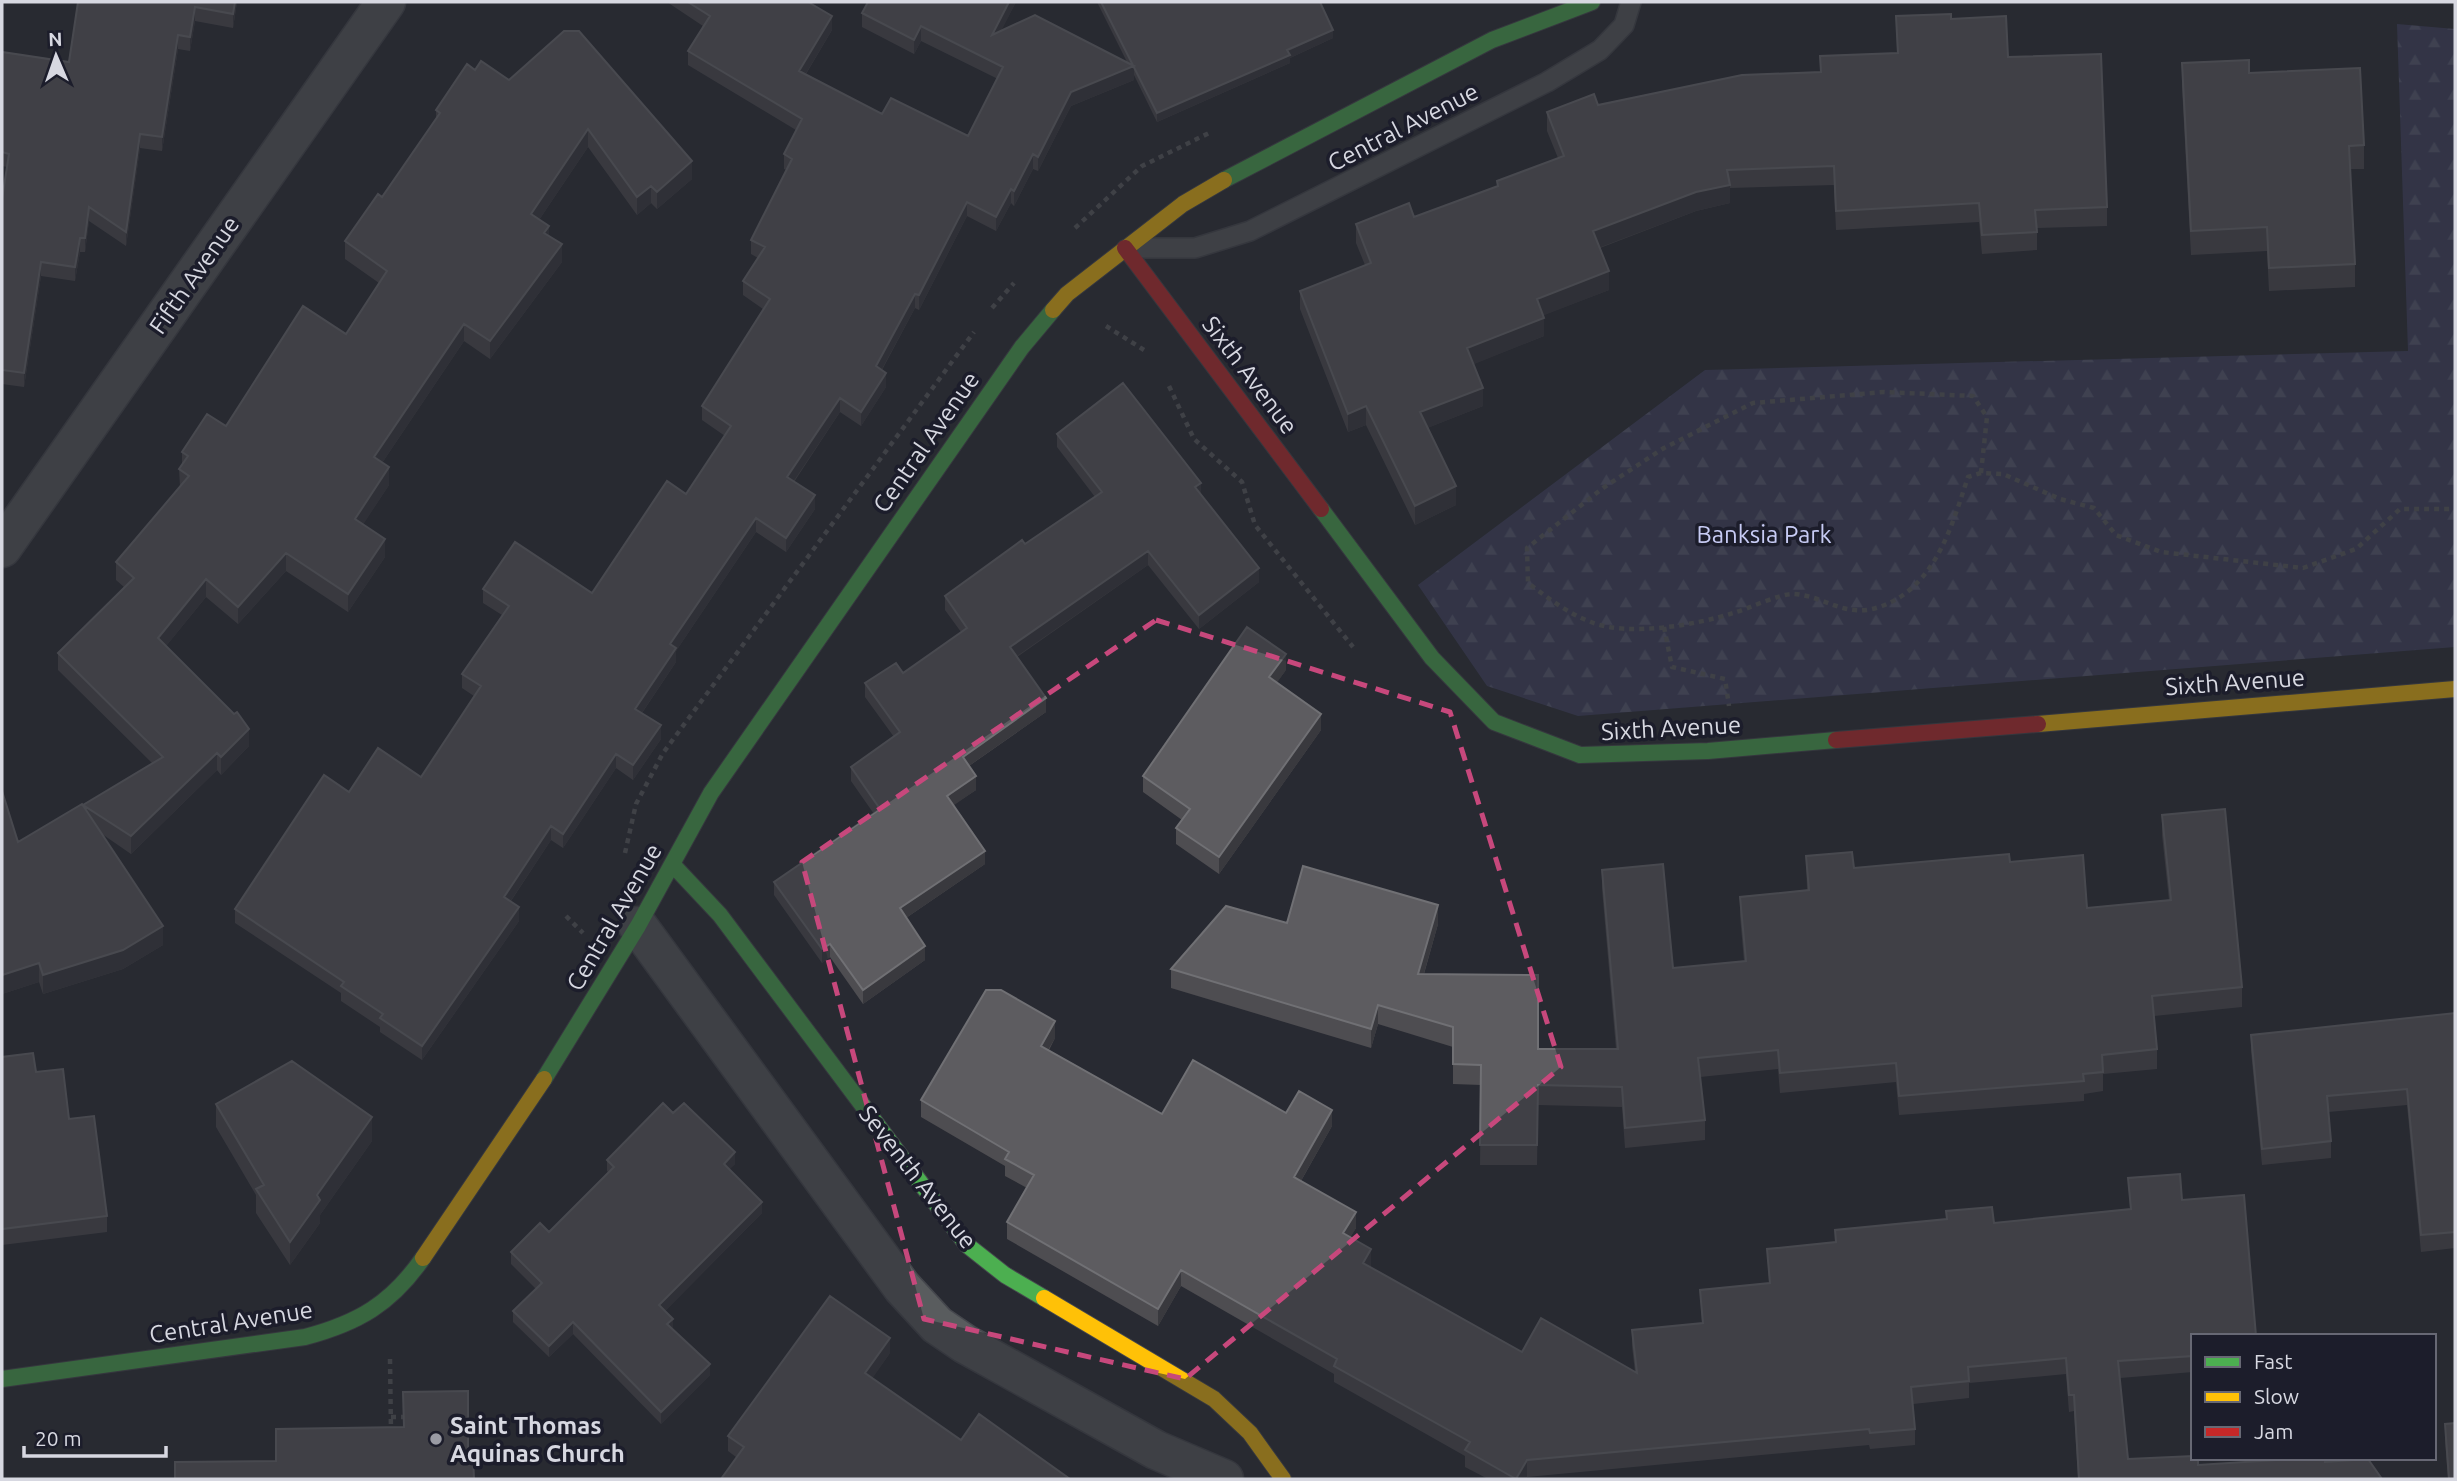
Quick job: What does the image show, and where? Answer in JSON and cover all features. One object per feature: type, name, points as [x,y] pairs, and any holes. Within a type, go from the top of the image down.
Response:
[{"type":"street","name":"Fifth Avenue","points":[[2,548],[386,2]]},
{"type":"street","name":"Central Avenue","points":[[2,1379],[306,1337],[342,1327],[370,1313],[416,1268],[506,1140],[638,926],[711,793],[1022,347],[1067,294],[1183,204],[1250,164],[1492,40],[1576,4]]},
{"type":"street","name":"Sixth Avenue","points":[[1125,247],[1432,659],[1494,722],[1580,755],[1708,751],[2455,689]]},
{"type":"street","name":"Seventh Avenue","points":[[673,865],[720,915],[967,1245],[1005,1275],[1214,1399],[1250,1433],[1283,1479]]},
{"type":"street","points":[[638,926],[902,1287],[937,1325],[965,1344],[1156,1450],[1224,1479]]},
{"type":"lane","name":"Central Avenue","points":[[1125,247],[1195,248],[1250,231],[1547,82],[1601,50],[1624,25],[1631,2]]},
{"type":"path","points":[[1106,326],[1143,349],[1150,360]]},
{"type":"path","points":[[1164,380],[1194,439],[1242,482],[1255,525],[1353,647]]},
{"type":"path","points":[[1981,473],[1987,417],[1973,396],[1945,393],[1858,393],[1753,403],[1664,448],[1603,488],[1527,548],[1528,583],[1559,607],[1594,624],[1649,630],[1712,620],[1793,594],[1846,611],[1882,606],[1906,591],[1939,558],[1968,477],[1981,473],[2003,474],[2060,499],[2094,508],[2116,535],[2161,552],[2303,568],[2356,549],[2400,509],[2455,509]]},
{"type":"path","points":[[1664,627],[1672,667],[1725,679],[1728,703]]},
{"type":"path","points":[[566,916],[588,938]]},
{"type":"path","points":[[390,1359],[391,1444]]},
{"type":"path","points":[[391,1417],[417,1417]]},
{"type":"highlighted area","points":[[1156,620],[1450,712],[1561,1067],[1185,1379],[924,1319],[802,862]]},
{"type":"green space","name":"Banksia Park","points":[[2397,24],[2455,29],[2455,647],[1578,716],[1487,686],[1418,585],[1705,370],[2408,351]]},
{"type":"building","points":[[78,2],[235,2],[233,14],[195,7],[190,37],[178,35],[162,137],[140,134],[126,232],[89,207],[85,238],[80,238],[75,267],[41,262],[24,373],[2,370],[2,199],[9,154],[2,152],[2,52],[69,62]]},
{"type":"building","points":[[688,2],[808,2],[832,16],[799,71],[882,114],[891,98],[968,136],[1003,67],[921,26],[914,40],[862,13],[868,2],[1009,2],[992,35],[1035,15],[1134,66],[1071,92],[1038,157],[1033,154],[1014,191],[1011,189],[996,217],[967,202],[919,295],[915,294],[876,366],[886,373],[861,412],[840,398],[787,477],[815,495],[786,538],[756,518],[670,644],[676,648],[635,709],[661,725],[633,765],[616,754],[563,834],[551,826],[504,897],[519,907],[422,1046],[380,1018],[383,1014],[341,986],[344,982],[235,909],[324,775],[349,792],[378,748],[421,777],[481,686],[462,674],[509,606],[483,589],[515,542],[592,593],[667,481],[686,494],[731,426],[702,406],[770,299],[743,281],[765,247],[751,240],[792,159],[784,154],[802,119],[688,51],[710,16]]},
{"type":"building","points":[[1101,2],[1320,2],[1333,30],[1287,50],[1290,55],[1157,113]]},
{"type":"building","points":[[1951,14],[1951,19],[2006,16],[2008,57],[2101,54],[2107,207],[2035,210],[2037,232],[1982,235],[1979,203],[1836,211],[1834,166],[1727,170],[1730,185],[1696,192],[1593,231],[1609,271],[1537,299],[1544,318],[1467,348],[1483,388],[1420,412],[1456,486],[1415,506],[1366,406],[1348,414],[1300,291],[1371,263],[1356,224],[1409,203],[1414,217],[1498,186],[1497,181],[1564,156],[1547,112],[1594,94],[1598,105],[1742,75],[1821,72],[1820,56],[1898,53],[1896,16]]},
{"type":"building","points":[[564,31],[579,31],[692,161],[657,192],[651,186],[637,197],[588,129],[531,214],[549,226],[544,233],[562,244],[490,341],[464,324],[374,457],[389,467],[355,519],[385,539],[348,594],[286,553],[238,607],[206,579],[158,638],[234,714],[237,712],[249,729],[221,757],[217,753],[131,836],[83,805],[163,757],[58,653],[134,578],[116,562],[189,476],[179,469],[188,456],[182,452],[207,414],[226,426],[303,306],[346,334],[387,271],[345,241],[378,194],[382,197],[440,113],[436,110],[467,64],[475,70],[481,61],[509,80]]},
{"type":"building","points":[[2249,60],[2249,73],[2360,68],[2364,145],[2349,146],[2355,264],[2269,268],[2267,227],[2191,231],[2182,63]]},
{"type":"building","points":[[1123,383],[1201,483],[1195,487],[1259,568],[1199,615],[1148,551],[1010,647],[1046,698],[963,757],[976,776],[947,796],[985,851],[900,908],[925,946],[863,990],[830,944],[822,949],[774,882],[880,809],[851,767],[900,732],[865,683],[896,663],[903,673],[967,628],[945,596],[1022,540],[1025,544],[1102,492],[1057,434]]},
{"type":"building","points":[[1247,627],[1286,654],[1269,677],[1321,714],[1219,857],[1176,828],[1190,809],[1143,776]]},
{"type":"building","points":[[2,791],[18,842],[82,804],[163,926],[123,950],[43,975],[39,963],[2,975]]},
{"type":"building","points":[[2225,809],[2242,987],[2152,996],[2157,1049],[2102,1055],[2103,1072],[2083,1074],[2084,1081],[1899,1096],[1896,1063],[1780,1073],[1778,1050],[1698,1058],[1705,1120],[1625,1128],[1622,1087],[1538,1085],[1537,1145],[1480,1145],[1481,1065],[1453,1064],[1453,1027],[1378,1005],[1371,1029],[1171,969],[1226,906],[1287,923],[1303,866],[1438,905],[1418,974],[1538,975],[1538,1049],[1618,1049],[1602,870],[1663,864],[1673,968],[1746,961],[1740,897],[1809,890],[1806,856],[1852,852],[1854,868],[2009,854],[2010,862],[2083,855],[2087,908],[2171,900],[2162,815]]},
{"type":"building","points":[[986,990],[1001,990],[1055,1021],[1041,1046],[1162,1114],[1193,1060],[1286,1113],[1299,1091],[1332,1110],[1294,1177],[1356,1212],[1343,1233],[1371,1249],[1363,1263],[1522,1352],[1541,1318],[1637,1373],[1632,1330],[1703,1323],[1700,1290],[1770,1283],[1767,1249],[1836,1242],[1835,1230],[1947,1219],[1946,1211],[1992,1207],[1994,1223],[2131,1209],[2128,1178],[2180,1174],[2182,1200],[2244,1195],[2256,1334],[2191,1334],[2191,1356],[2118,1361],[2128,1459],[2191,1456],[2191,1460],[2198,1460],[2198,1465],[2276,1460],[2369,1460],[2382,1479],[2079,1479],[2074,1395],[2069,1395],[2066,1358],[1968,1367],[1969,1381],[1911,1387],[1915,1429],[1870,1433],[1869,1429],[1527,1460],[1516,1479],[1465,1450],[1470,1442],[1334,1366],[1337,1359],[1181,1270],[1158,1309],[1007,1222],[1034,1175],[1005,1159],[1009,1152],[921,1100]]},
{"type":"building","points":[[2455,1013],[2455,1232],[2421,1235],[2407,1089],[2327,1096],[2331,1141],[2262,1149],[2251,1035]]},
{"type":"building","points":[[33,1053],[36,1072],[63,1069],[69,1119],[94,1116],[107,1216],[2,1229],[2,1057]]},
{"type":"building","points":[[292,1061],[372,1117],[317,1195],[320,1200],[290,1242],[256,1189],[264,1185],[216,1104]]},
{"type":"building","points":[[663,1103],[673,1113],[684,1103],[735,1152],[724,1164],[762,1202],[659,1305],[673,1319],[667,1324],[710,1364],[661,1412],[573,1322],[549,1346],[513,1311],[542,1283],[511,1252],[540,1223],[549,1232],[614,1167],[607,1160]]},
{"type":"building","points":[[830,1296],[890,1338],[865,1373],[961,1440],[979,1414],[1070,1479],[721,1479],[744,1447],[728,1436]]},
{"type":"building","points":[[468,1391],[468,1455],[473,1456],[474,1479],[175,1479],[175,1462],[276,1461],[276,1429],[404,1427],[403,1392]]},
{"type":"building","points":[[2455,1423],[2455,1479],[2449,1479],[2445,1424]]},
{"type":"traffic: fast","points":[[1224,180],[1492,40],[1592,2]]},
{"type":"traffic: fast","points":[[544,1079],[638,926],[711,793],[1022,347],[1053,310]]},
{"type":"traffic: fast","points":[[1321,509],[1432,658],[1494,722],[1580,755],[1708,751],[1836,740]]},
{"type":"traffic: fast","points":[[673,865],[720,915],[967,1245],[1005,1275],[1044,1298]]},
{"type":"traffic: fast","points":[[2,1379],[305,1337],[341,1325],[372,1310],[399,1288],[423,1258]]},
{"type":"traffic: slow","points":[[1053,310],[1067,294],[1183,204],[1224,180]]},
{"type":"traffic: slow","points":[[2038,724],[2455,689]]},
{"type":"traffic: slow","points":[[423,1258],[544,1079]]},
{"type":"traffic: slow","points":[[1044,1298],[1214,1399],[1250,1433],[1283,1479]]},
{"type":"traffic: jam","points":[[1125,248],[1321,509]]},
{"type":"traffic: jam","points":[[1836,740],[2038,724]]},
{"type":"place","name":"Saint Thomas Aquinas Church","points":[[436,1439]]}]
